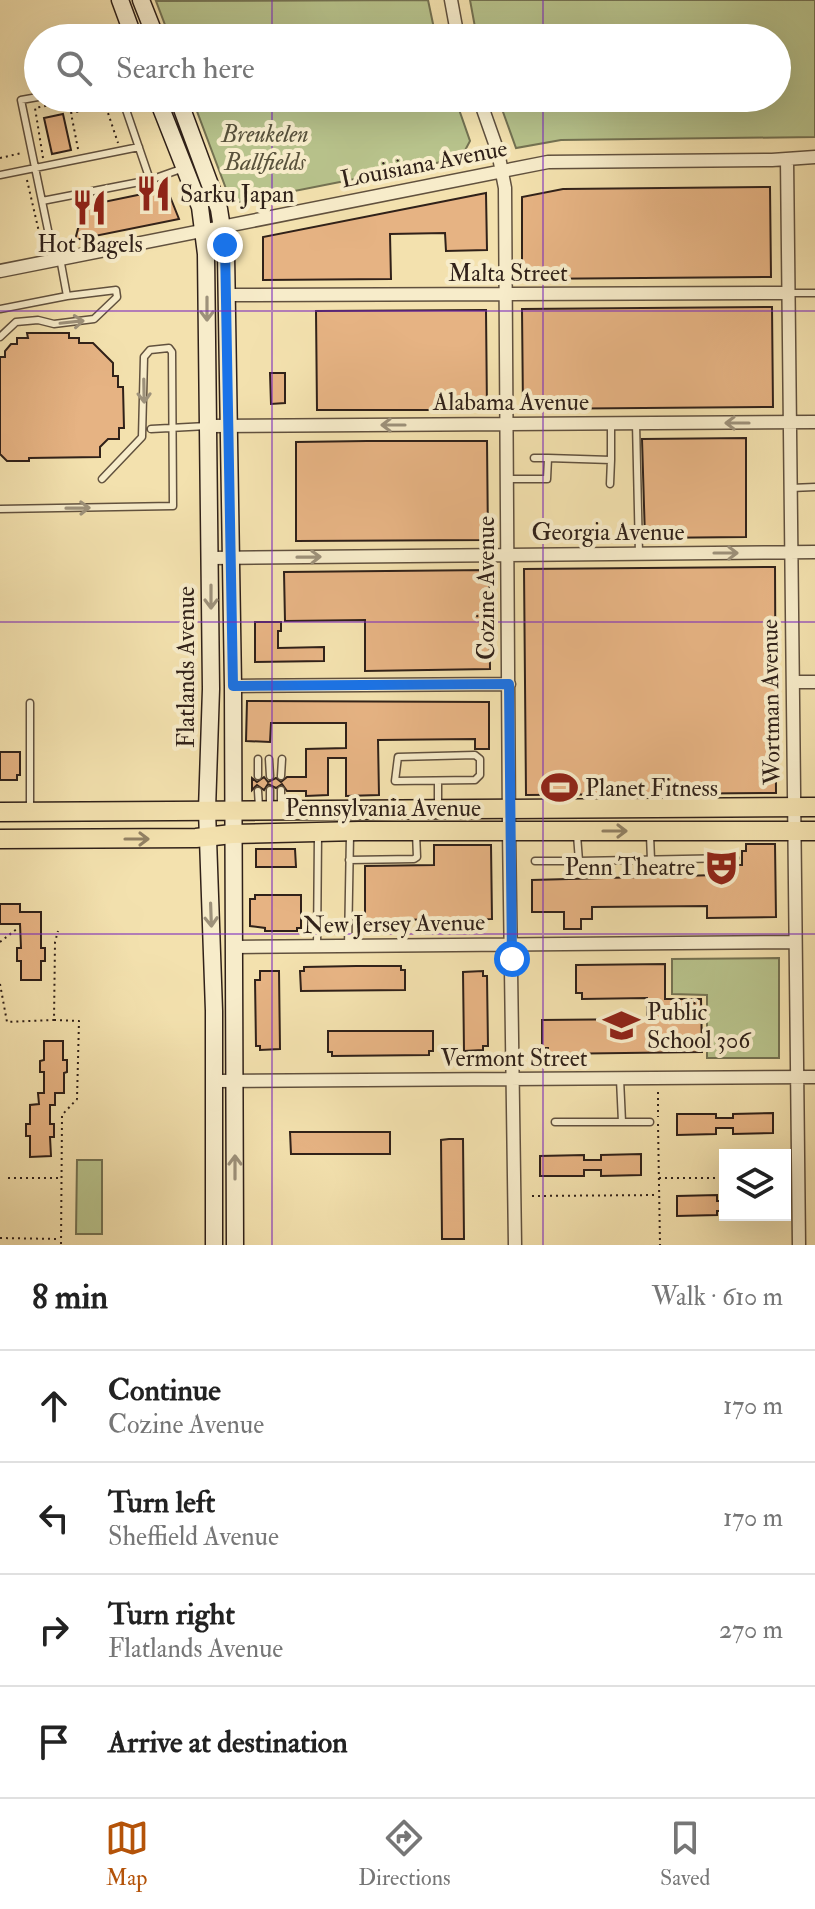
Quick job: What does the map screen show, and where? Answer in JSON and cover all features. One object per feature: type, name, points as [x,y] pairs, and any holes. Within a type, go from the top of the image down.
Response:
[{"type":"main road","points":[[120,0],[129,24]]},
{"type":"main road","points":[[141,0],[150,24]]},
{"type":"main road","name":"Flatlands Avenue","points":[[162,112],[200,207],[206,254],[211,689],[207,810],[214,1081],[214,1245]]},
{"type":"main road","name":"Flatlands Avenue","points":[[183,112],[219,209],[226,254],[233,686],[235,1245]]},
{"type":"main road","name":"Pennsylvania Avenue","points":[[0,812],[207,810],[267,805],[438,811],[815,807]]},
{"type":"main road","name":"Pennsylvania Avenue","points":[[0,839],[208,837],[350,831],[815,831]]},
{"type":"street","points":[[451,0],[455,24]]},
{"type":"street","name":"Cozine Avenue","points":[[483,112],[505,188],[515,1245]]},
{"type":"street","name":"Louisiana Avenue","points":[[0,271],[548,162],[815,157]]},
{"type":"street","name":"Wortman Avenue","points":[[787,159],[799,1245]]},
{"type":"street","name":"Malta Street","points":[[227,295],[789,293]]},
{"type":"street","name":"Alabama Avenue","points":[[207,426],[815,422]]},
{"type":"street","name":"Georgia Avenue","points":[[210,558],[815,552]]},
{"type":"street","points":[[793,682],[815,682]]},
{"type":"street","points":[[233,686],[509,684]]},
{"type":"street","name":"New Jersey Avenue","points":[[233,947],[795,942]]},
{"type":"street","name":"Vermont Street","points":[[214,1081],[815,1077]]},
{"type":"lane","points":[[24,99],[21,100],[42,201],[67,296]]},
{"type":"lane","points":[[127,112],[150,180]]},
{"type":"lane","points":[[0,175],[139,147]]},
{"type":"lane","points":[[42,201],[150,180],[184,167]]},
{"type":"lane","points":[[0,309],[67,296],[118,291],[117,297],[94,319],[54,324],[38,320],[16,322],[0,337]]},
{"type":"lane","points":[[789,293],[815,293]]},
{"type":"lane","points":[[0,509],[173,506],[172,352],[169,348],[153,349],[144,357],[142,437],[102,479]]},
{"type":"lane","points":[[636,423],[639,554]]},
{"type":"lane","points":[[610,484],[611,424]]},
{"type":"lane","points":[[151,429],[207,426]]},
{"type":"lane","points":[[534,458],[611,460]]},
{"type":"lane","points":[[507,479],[547,479],[548,458]]},
{"type":"lane","points":[[791,488],[815,487]]},
{"type":"lane","points":[[30,703],[30,812]]},
{"type":"lane","points":[[475,755],[480,759],[480,775],[475,780],[438,782],[395,781],[395,761],[398,757],[475,755]]},
{"type":"lane","points":[[258,759],[258,776]]},
{"type":"lane","points":[[269,759],[270,776]]},
{"type":"lane","points":[[281,776],[282,759]]},
{"type":"lane","points":[[438,782],[438,811]]},
{"type":"lane","points":[[267,805],[270,790]]},
{"type":"lane","points":[[267,805],[281,790]]},
{"type":"lane","points":[[348,947],[350,831]]},
{"type":"lane","points":[[349,860],[414,859],[417,857],[416,831]]},
{"type":"lane","points":[[577,831],[579,861]]},
{"type":"lane","points":[[650,831],[651,860]]},
{"type":"lane","points":[[317,947],[318,832]]},
{"type":"lane","points":[[535,861],[735,858]]},
{"type":"lane","points":[[620,1079],[622,1122]]},
{"type":"lane","points":[[555,1122],[650,1122]]},
{"type":"path","points":[[76,112],[71,113],[79,152]]},
{"type":"path","points":[[109,112],[118,143],[127,142]]},
{"type":"path","points":[[21,145],[24,162]]},
{"type":"path","points":[[0,158],[22,153]]},
{"type":"path","points":[[0,942],[18,928]]},
{"type":"path","points":[[54,1020],[55,942],[58,931]]},
{"type":"path","points":[[0,984],[7,1022],[79,1021],[77,1099],[62,1115],[61,1245]]},
{"type":"path","points":[[658,1079],[660,1245]]},
{"type":"path","points":[[8,1178],[61,1178]]},
{"type":"path","points":[[659,1178],[719,1178]]},
{"type":"path","points":[[532,1196],[659,1195]]},
{"type":"path","points":[[0,1238],[61,1239]]},
{"type":"green space","points":[[428,0],[433,24],[165,24],[156,1]]},
{"type":"green space","points":[[470,0],[815,0],[815,137],[561,140],[516,148],[503,112],[791,112],[791,24],[474,24]]},
{"type":"green space","name":"Breukelen Ballfields","points":[[197,112],[460,112],[470,141],[461,158],[231,202]]},
{"type":"green space","points":[[779,958],[779,1058],[707,1058],[707,995],[672,994],[672,959]]},
{"type":"green space","points":[[77,1160],[102,1160],[102,1234],[76,1234]]},
{"type":"building","points":[[63,114],[71,150],[52,154],[44,118]]},
{"type":"building","points":[[770,187],[771,277],[522,279],[522,197],[563,189]]},
{"type":"building","points":[[167,189],[179,219],[75,240],[84,206]]},
{"type":"building","points":[[486,193],[487,250],[446,251],[445,233],[390,234],[391,279],[263,280],[263,237]]},
{"type":"building","points":[[772,307],[773,407],[523,409],[522,309]]},
{"type":"building","points":[[486,310],[487,410],[317,410],[316,311]]},
{"type":"building","points":[[27,333],[69,333],[69,338],[79,338],[79,343],[93,343],[113,363],[113,376],[118,376],[118,387],[123,387],[124,428],[119,428],[119,439],[108,439],[100,447],[100,457],[7,461],[0,454],[0,357],[5,357],[5,351],[11,344],[17,344],[17,338],[28,338]]},
{"type":"building","points":[[270,373],[285,373],[285,403],[271,404]]},
{"type":"building","points":[[746,438],[746,537],[645,538],[642,439]]},
{"type":"building","points":[[487,441],[488,540],[296,541],[296,442]]},
{"type":"building","points":[[775,567],[776,793],[526,795],[524,569]]},
{"type":"building","points":[[489,570],[490,669],[365,671],[365,620],[285,621],[284,572]]},
{"type":"building","points":[[255,622],[281,622],[278,648],[324,647],[324,661],[255,662]]},
{"type":"building","points":[[247,701],[489,702],[489,749],[475,749],[475,739],[378,740],[379,795],[346,796],[346,758],[328,758],[328,795],[306,796],[306,791],[287,791],[282,784],[276,788],[268,784],[264,790],[257,785],[252,790],[252,778],[257,782],[264,777],[268,782],[276,778],[281,782],[287,777],[306,777],[306,749],[346,748],[346,723],[271,723],[270,742],[246,741]]},
{"type":"building","points":[[0,752],[20,752],[20,775],[17,775],[17,780],[0,780]]},
{"type":"building","points":[[746,844],[775,844],[776,917],[707,918],[707,906],[592,907],[592,919],[581,919],[581,929],[564,929],[564,912],[532,912],[532,880],[717,875],[717,865],[742,865],[742,851],[746,851]]},
{"type":"building","points":[[434,845],[491,845],[492,919],[365,920],[365,866],[434,865]]},
{"type":"building","points":[[256,849],[295,849],[296,867],[256,867]]},
{"type":"building","points":[[255,895],[301,895],[301,928],[297,931],[265,931],[265,928],[250,926],[250,899],[255,899]]},
{"type":"building","points":[[0,904],[20,904],[20,912],[41,912],[41,948],[45,948],[45,961],[41,961],[41,980],[21,980],[21,961],[17,961],[17,948],[21,948],[20,924],[0,924]]},
{"type":"building","points":[[665,964],[665,999],[701,999],[702,1052],[548,1054],[548,1048],[542,1048],[542,1020],[647,1019],[647,998],[582,999],[582,993],[576,993],[576,965]]},
{"type":"building","points":[[401,966],[401,970],[405,970],[405,990],[301,991],[300,971],[304,971],[304,967]]},
{"type":"building","points":[[260,971],[279,971],[280,1049],[260,1050],[260,1046],[256,1046],[255,980],[260,980]]},
{"type":"building","points":[[483,971],[483,976],[487,976],[488,1046],[483,1046],[483,1050],[464,1051],[463,972]]},
{"type":"building","points":[[328,1031],[433,1031],[433,1051],[429,1051],[429,1055],[332,1056],[332,1052],[328,1052]]},
{"type":"building","points":[[44,1041],[63,1041],[63,1060],[67,1060],[67,1072],[64,1073],[64,1093],[55,1093],[55,1105],[50,1105],[50,1124],[54,1124],[54,1137],[50,1137],[51,1156],[30,1157],[30,1136],[26,1136],[26,1124],[30,1124],[30,1105],[39,1104],[38,1093],[44,1093],[44,1072],[40,1072],[40,1061],[44,1060]]},
{"type":"building","points":[[773,1113],[773,1133],[733,1134],[733,1128],[716,1128],[716,1134],[677,1135],[677,1114],[716,1114],[716,1118],[733,1118],[733,1114]]},
{"type":"building","points":[[290,1132],[390,1132],[390,1154],[291,1154]]},
{"type":"building","points":[[463,1139],[464,1239],[442,1239],[441,1140]]},
{"type":"building","points":[[641,1154],[641,1175],[601,1176],[601,1170],[584,1170],[584,1176],[540,1176],[540,1156],[584,1155],[584,1160],[601,1160],[601,1155]]},
{"type":"building","points":[[717,1195],[719,1211],[717,1215],[677,1216],[677,1196]]},
{"type":"place","name":"Sarku Japan","points":[[154,194]]},
{"type":"place","name":"Hot Bagels","points":[[90,207]]},
{"type":"place","name":"Planet Fitness","points":[[559,788]]},
{"type":"place","name":"Penn Theatre","points":[[721,867]]},
{"type":"place","name":"Public School 306","points":[[621,1026]]},
{"type":"route","points":[[225,245],[233,686],[509,684],[512,959]]}]
